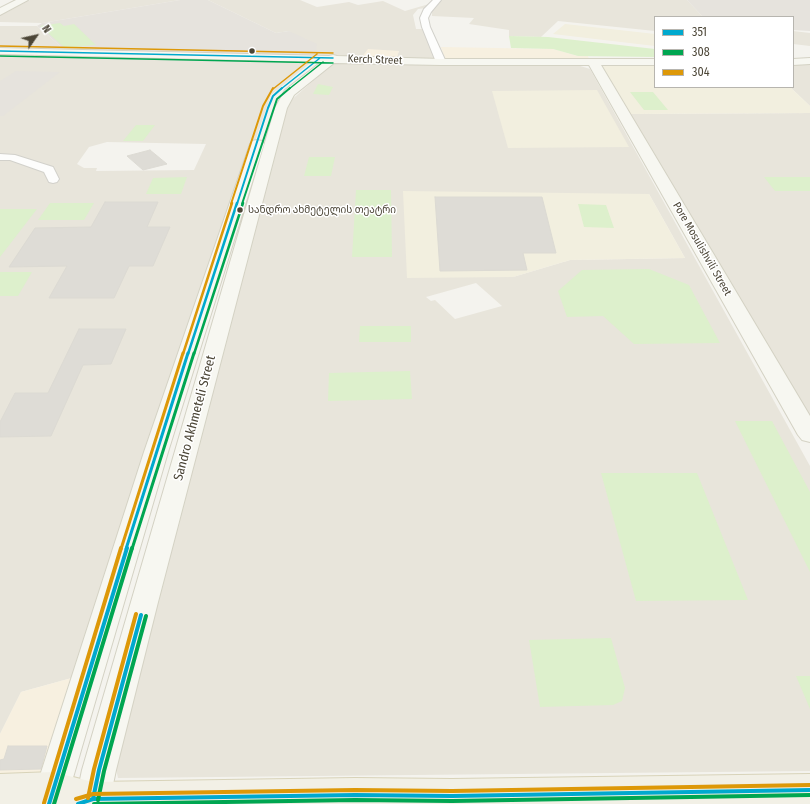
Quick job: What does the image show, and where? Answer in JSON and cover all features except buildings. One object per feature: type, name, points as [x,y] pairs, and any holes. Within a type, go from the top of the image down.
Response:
[{"type":"main road","points":[[0,12],[23,0]]},
{"type":"main road","name":"Kerch Street","points":[[0,51],[317,66],[441,62],[654,62]]},
{"type":"main road","points":[[794,62],[810,61]]},
{"type":"main road","name":"Pore Mosulishvili Street","points":[[593,62],[810,435]]},
{"type":"main road","name":"Sandro Akhmeteli Street","points":[[54,788],[162,435],[224,275],[275,108],[317,66]]},
{"type":"main road","name":"Sandro Akhmeteli Street","points":[[93,799],[99,770],[125,672],[191,434],[224,275]]},
{"type":"main road","points":[[162,435],[191,434]]},
{"type":"main road","points":[[88,673],[125,672]]},
{"type":"main road","points":[[0,790],[54,788],[93,799],[362,795],[452,796],[810,790]]},
{"type":"street","points":[[437,0],[427,11],[424,18],[426,27],[441,62]]},
{"type":"street","points":[[0,157],[12,158],[49,170],[53,180]]},
{"type":"shaded area","points":[[30,0],[180,0],[42,23],[0,22],[0,16]]},
{"type":"shaded area","points":[[180,0],[208,0],[276,33],[289,31],[317,44],[316,53],[313,57],[65,50],[37,26],[42,23]]},
{"type":"shaded area","points":[[208,0],[300,0],[317,7],[349,2],[358,5],[383,1],[405,11],[429,4],[426,8],[418,9],[413,15],[416,29],[425,29],[438,59],[396,59],[399,51],[361,58],[313,57],[289,31],[276,33]]},
{"type":"shaded area","points":[[442,0],[687,0],[702,16],[654,16],[654,31],[558,21],[541,37],[509,36],[509,30],[469,24],[474,18],[432,16],[432,7]]},
{"type":"shaded area","points":[[687,0],[810,0],[810,31],[794,30],[794,16],[702,16]]},
{"type":"shaded area","points":[[565,24],[654,34],[654,46],[553,34]]},
{"type":"shaded area","points":[[0,26],[37,26],[65,50],[0,48]]},
{"type":"shaded area","points":[[794,31],[810,33],[810,46],[794,44]]},
{"type":"shaded area","points":[[441,47],[553,49],[578,56],[588,56],[589,60],[445,59]]},
{"type":"shaded area","points":[[368,49],[399,51],[396,59],[361,58]]},
{"type":"shaded area","points":[[0,54],[305,61],[309,64],[271,95],[150,446],[79,676],[21,692],[0,734],[0,116],[3,116],[0,81]],"holes":[[[107,142],[206,144],[194,170],[96,171],[97,168],[84,168],[77,164],[89,147]]]},
{"type":"shaded area","points":[[333,63],[577,65],[590,69],[810,466],[810,771],[118,778],[113,756],[288,103]],"holes":[[[649,194],[685,258],[570,260],[513,277]],[[476,283],[502,306],[455,319],[435,300],[431,301],[426,297]]]},
{"type":"shaded area","points":[[810,63],[810,106],[791,88],[794,88],[794,64]]},
{"type":"shaded area","points":[[604,65],[654,65],[654,88],[791,88],[810,106],[810,113],[628,114],[601,67]]},
{"type":"shaded area","points":[[16,71],[60,72],[3,116],[0,116],[0,81]]},
{"type":"shaded area","points":[[597,90],[629,147],[508,148],[492,91]]},
{"type":"shaded area","points":[[810,113],[810,420],[628,114]]},
{"type":"shaded area","points":[[403,191],[649,194],[685,258],[570,260],[513,277],[407,278]]},
{"type":"shaded area","points":[[79,676],[48,780],[0,781],[0,734],[21,692]]},
{"type":"green space","points":[[60,23],[64,26],[74,24],[96,45],[65,48],[40,26]]},
{"type":"green space","points":[[509,36],[548,37],[654,49],[654,57],[578,56],[553,49],[511,48]]},
{"type":"green space","points":[[318,84],[333,87],[329,95],[313,94]]},
{"type":"green space","points":[[630,92],[653,92],[668,110],[644,110]]},
{"type":"green space","points":[[136,125],[155,125],[143,141],[123,141]]},
{"type":"green space","points":[[309,157],[335,157],[331,176],[304,176]]},
{"type":"green space","points":[[187,177],[181,194],[146,194],[153,178]]},
{"type":"green space","points":[[764,177],[810,177],[810,191],[775,191]]},
{"type":"green space","points":[[356,190],[391,190],[392,257],[352,257]]},
{"type":"green space","points":[[50,203],[94,203],[84,220],[38,220]]},
{"type":"green space","points":[[578,204],[606,205],[614,228],[584,227]]},
{"type":"green space","points":[[0,209],[37,209],[0,257]]},
{"type":"green space","points":[[649,269],[689,285],[720,343],[634,344],[603,316],[567,317],[558,291],[582,270]]},
{"type":"green space","points":[[0,272],[32,272],[18,296],[0,296]]},
{"type":"green space","points":[[360,326],[411,326],[411,342],[359,342]]},
{"type":"green space","points":[[410,371],[412,399],[328,401],[329,373]]},
{"type":"green space","points":[[735,421],[772,421],[810,492],[810,572]]},
{"type":"green space","points":[[601,473],[697,473],[748,600],[636,601]]},
{"type":"green space","points":[[611,638],[625,688],[622,701],[613,705],[540,707],[529,640]]},
{"type":"green space","points":[[796,676],[810,676],[810,709]]},
{"type":"transit line","name":"304","points":[[0,46],[333,53]]},
{"type":"transit line","name":"351","points":[[0,51],[333,58]]},
{"type":"transit line","name":"304","points":[[44,803],[151,451],[263,106],[274,87],[317,54]]},
{"type":"transit line","name":"308","points":[[0,56],[333,63]]},
{"type":"transit line","name":"351","points":[[49,804],[156,452],[268,108],[273,96],[278,91],[320,58]]},
{"type":"transit line","name":"308","points":[[54,804],[161,454],[273,110],[277,99],[281,95],[323,62]]},
{"type":"transit line","name":"304","points":[[88,798],[94,769],[136,614]]},
{"type":"transit line","name":"351","points":[[93,799],[99,770],[141,615]]},
{"type":"transit line","name":"308","points":[[98,800],[104,771],[146,616]]},
{"type":"transit line","name":"304","points":[[76,799],[93,794],[355,790],[452,791],[810,785]]},
{"type":"transit line","name":"351","points":[[78,804],[93,799],[355,795],[452,796],[810,790]]},
{"type":"transit line","name":"308","points":[[94,804],[355,800],[452,801],[810,795]]},
{"type":"place","name":"სანდრო ახმეტელის თეატრი","points":[[240,210]]}]
